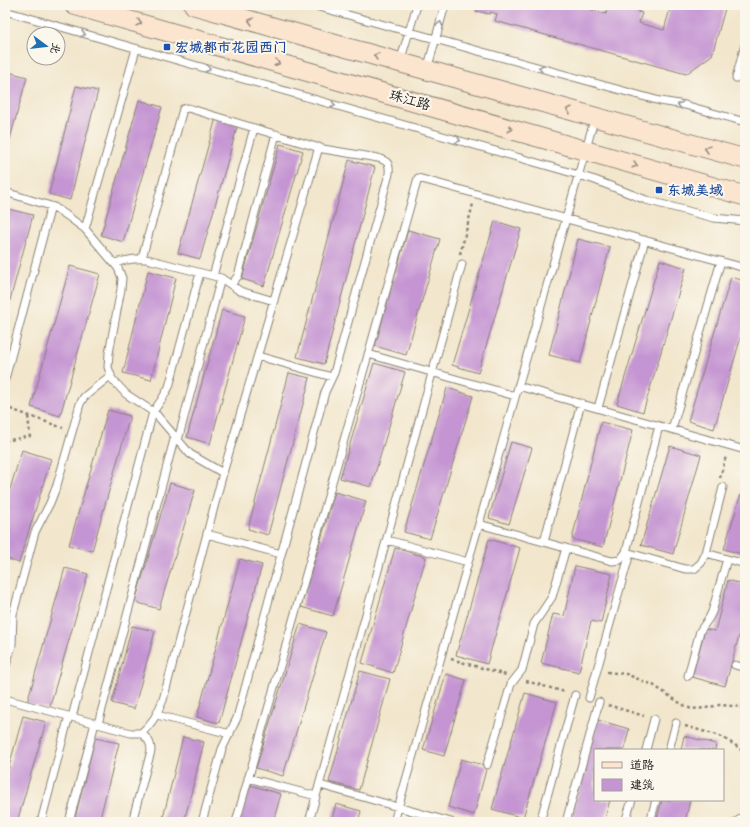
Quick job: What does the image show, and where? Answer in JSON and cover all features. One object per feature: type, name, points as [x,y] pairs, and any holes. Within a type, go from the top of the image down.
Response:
[{"type":"street","name":"珠江路","points":[[74,5],[745,196]]},
{"type":"street","points":[[194,5],[745,159]]},
{"type":"lane","points":[[312,5],[660,101],[745,122]]},
{"type":"lane","points":[[400,63],[416,5]]},
{"type":"lane","points":[[427,70],[445,5]]},
{"type":"lane","points":[[5,11],[595,180],[646,200],[714,218],[745,221]]},
{"type":"lane","points":[[736,78],[745,45]]},
{"type":"lane","points":[[85,229],[136,49]]},
{"type":"lane","points":[[142,258],[183,109],[188,108],[319,148],[385,160],[390,169],[332,377],[325,392],[237,718],[222,750],[202,822]]},
{"type":"lane","points":[[394,822],[595,117]]},
{"type":"lane","points":[[213,276],[254,128]]},
{"type":"lane","points":[[231,285],[238,276],[276,134]]},
{"type":"lane","points":[[5,699],[131,733],[141,733],[150,726],[157,715],[163,700],[223,473],[319,148]]},
{"type":"lane","points":[[236,822],[418,178],[745,268]]},
{"type":"lane","points":[[5,192],[51,206],[66,214],[85,229],[118,268],[122,278],[121,289],[108,353],[108,367],[112,379],[126,394],[153,412],[190,454],[223,473]]},
{"type":"lane","points":[[5,379],[51,206]]},
{"type":"lane","points":[[598,408],[645,240]]},
{"type":"lane","points":[[114,263],[129,259],[142,258],[221,278],[240,291],[274,301]]},
{"type":"lane","points":[[672,429],[722,261]]},
{"type":"lane","points":[[309,822],[462,264]]},
{"type":"lane","points":[[41,822],[71,717],[153,412],[169,387],[200,273]]},
{"type":"lane","points":[[69,822],[221,278]]},
{"type":"lane","points":[[368,354],[515,396]]},
{"type":"lane","points":[[258,356],[332,377]]},
{"type":"lane","points":[[5,669],[12,645],[13,614],[35,532],[50,503],[57,485],[80,404],[84,397],[111,375]]},
{"type":"lane","points":[[518,386],[745,450]]},
{"type":"lane","points":[[544,542],[581,404]]},
{"type":"lane","points":[[589,698],[628,553],[659,426]]},
{"type":"lane","points":[[628,553],[694,569],[706,553],[723,487]]},
{"type":"lane","points":[[479,524],[612,561],[620,560],[628,553]]},
{"type":"lane","points":[[207,534],[281,554]]},
{"type":"lane","points":[[387,540],[468,562]]},
{"type":"lane","points":[[487,764],[510,684],[522,670],[534,624],[552,597],[566,548]]},
{"type":"lane","points":[[706,553],[745,564]]},
{"type":"lane","points":[[688,676],[700,631],[712,612],[728,559]]},
{"type":"lane","points":[[735,665],[745,668]]},
{"type":"lane","points":[[540,822],[575,695]]},
{"type":"lane","points":[[566,822],[599,702]]},
{"type":"lane","points":[[157,715],[230,734]]},
{"type":"lane","points":[[646,749],[654,719]]},
{"type":"lane","points":[[669,749],[676,723]]},
{"type":"lane","points":[[132,822],[151,751],[149,740],[141,733]]},
{"type":"lane","points":[[248,778],[316,796]]},
{"type":"lane","points":[[320,784],[451,822]]},
{"type":"lane","points":[[626,822],[632,801]]},
{"type":"lane","points":[[650,822],[656,801]]},
{"type":"lane","points":[[736,822],[745,816]]},
{"type":"path","points":[[462,264],[458,260],[476,194]]},
{"type":"path","points":[[5,407],[73,432]]},
{"type":"path","points":[[5,441],[30,436],[28,415]]},
{"type":"path","points":[[723,487],[719,482],[729,446]]},
{"type":"path","points":[[596,674],[607,672],[626,674],[653,684],[691,709],[719,705],[745,707]]},
{"type":"building","points":[[478,5],[575,5],[606,14],[607,8],[621,11],[622,5],[640,5],[638,12],[642,13],[639,23],[664,30],[671,5],[726,5],[712,55],[686,74],[495,21],[497,14],[476,11]]},
{"type":"building","points":[[5,71],[27,77],[5,157]]},
{"type":"building","points":[[76,86],[98,91],[70,200],[49,194]]},
{"type":"building","points":[[139,100],[162,107],[123,242],[101,235]]},
{"type":"building","points":[[216,118],[238,124],[200,259],[178,253]]},
{"type":"building","points":[[280,144],[303,151],[264,286],[242,279]]},
{"type":"building","points":[[349,160],[375,167],[324,364],[297,357]]},
{"type":"building","points":[[8,209],[33,215],[9,304],[5,303],[5,221]]},
{"type":"building","points":[[495,221],[521,229],[478,373],[452,365]]},
{"type":"building","points":[[408,230],[440,239],[406,355],[375,346]]},
{"type":"building","points":[[578,239],[610,247],[580,363],[549,355]]},
{"type":"building","points":[[660,260],[686,268],[643,412],[617,404]]},
{"type":"building","points":[[70,266],[100,274],[60,416],[31,407]]},
{"type":"building","points":[[148,271],[176,278],[151,380],[123,373]]},
{"type":"building","points":[[731,277],[745,281],[745,323],[714,429],[688,421]]},
{"type":"building","points":[[222,310],[245,316],[210,444],[187,437]]},
{"type":"building","points":[[374,363],[405,372],[371,487],[340,478]]},
{"type":"building","points":[[289,373],[310,378],[268,535],[248,529]]},
{"type":"building","points":[[447,388],[473,396],[430,539],[404,532]]},
{"type":"building","points":[[108,410],[130,416],[92,551],[69,545]]},
{"type":"building","points":[[601,422],[633,430],[603,547],[572,539]]},
{"type":"building","points":[[511,442],[532,448],[509,524],[489,518]]},
{"type":"building","points":[[670,446],[701,455],[673,554],[641,545]]},
{"type":"building","points":[[22,450],[51,459],[19,563],[5,558],[5,505]]},
{"type":"building","points":[[745,481],[745,555],[724,549]]},
{"type":"building","points":[[170,483],[195,490],[159,609],[135,602]]},
{"type":"building","points":[[335,492],[366,501],[333,616],[301,607]]},
{"type":"building","points":[[489,539],[520,548],[487,664],[456,655]]},
{"type":"building","points":[[395,548],[426,557],[393,673],[362,663]]},
{"type":"building","points":[[240,559],[262,565],[219,723],[197,717]]},
{"type":"building","points":[[575,566],[612,574],[601,623],[591,621],[579,672],[541,663],[553,614],[564,616]]},
{"type":"building","points":[[65,568],[88,574],[49,709],[27,703]]},
{"type":"building","points":[[728,580],[745,585],[745,637],[739,636],[725,686],[692,677],[705,629],[715,631]]},
{"type":"building","points":[[300,624],[326,632],[283,776],[256,768]]},
{"type":"building","points":[[132,626],[155,631],[134,709],[112,703]]},
{"type":"building","points":[[360,671],[390,679],[359,790],[329,782]]},
{"type":"building","points":[[446,674],[466,680],[444,756],[423,750]]},
{"type":"building","points":[[525,693],[557,702],[523,818],[492,809]]},
{"type":"building","points":[[23,716],[46,722],[17,822],[5,822],[5,781]]},
{"type":"building","points":[[598,720],[629,729],[624,749],[594,749],[594,801],[610,801],[604,822],[570,822]]},
{"type":"building","points":[[684,736],[716,744],[715,749],[681,749]]},
{"type":"building","points":[[183,737],[204,742],[184,822],[162,822]]},
{"type":"building","points":[[95,738],[119,743],[99,822],[74,822]]},
{"type":"building","points":[[461,759],[487,766],[474,815],[448,807]]},
{"type":"building","points":[[250,785],[281,794],[273,822],[239,822]]},
{"type":"building","points":[[662,801],[690,801],[685,822],[656,822]]},
{"type":"building","points":[[336,804],[361,811],[358,822],[331,822]]},
{"type":"place","name":"宏城都市花园西门","points":[[167,47]]},
{"type":"place","name":"东城美域","points":[[659,190]]}]
